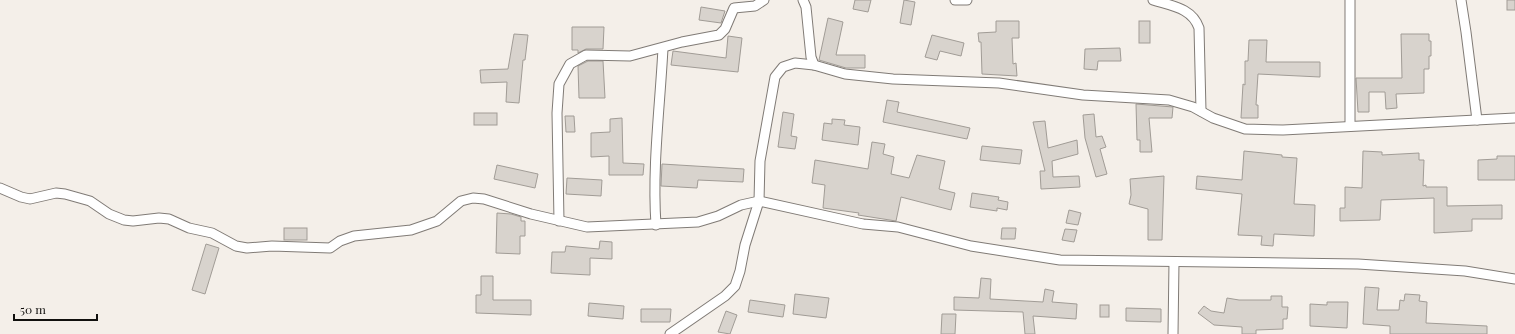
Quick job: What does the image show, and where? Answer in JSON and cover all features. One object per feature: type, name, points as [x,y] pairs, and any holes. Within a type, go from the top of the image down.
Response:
[{"type":"street","points":[[559,221],[557,113],[559,84],[570,64],[586,55],[630,56],[719,35],[725,30],[734,8],[755,6],[764,0]]},
{"type":"street","points":[[814,0],[805,4],[810,57],[814,65]]},
{"type":"street","points":[[955,0],[967,0]]},
{"type":"street","points":[[1153,0],[1183,10],[1196,19],[1199,28],[1201,111]]},
{"type":"street","points":[[1350,0],[1350,126]]},
{"type":"street","points":[[1461,0],[1477,120]]},
{"type":"street","points":[[656,225],[655,168],[663,48]]},
{"type":"street","points":[[670,334],[726,296],[735,286],[740,271],[745,245],[759,201],[760,161],[776,76],[783,67],[795,63],[814,65],[845,74],[893,79],[999,83],[1083,95],[1169,100],[1245,129],[1283,130],[1515,118]]},
{"type":"street","points":[[0,188],[21,197],[30,198],[65,194],[90,202],[109,214],[124,220],[133,221],[159,218],[169,219],[189,228],[212,233],[236,246],[247,248],[272,246],[330,248],[340,241],[354,236],[411,230],[437,221],[461,201],[473,198],[484,199],[509,208],[587,227],[698,222],[718,216],[741,205],[759,201],[863,224],[898,227],[939,236],[971,246],[1053,259],[1358,264],[1465,271],[1515,279]]},
{"type":"street","points":[[1174,262],[1174,334]]},
{"type":"building","points":[[855,0],[871,0],[868,12],[853,9]]},
{"type":"building","points":[[904,0],[915,2],[911,25],[900,23]]},
{"type":"building","points":[[1507,0],[1515,0],[1515,10],[1507,10]]},
{"type":"building","points":[[701,7],[725,11],[721,23],[699,20]]},
{"type":"building","points":[[828,18],[843,22],[836,55],[865,55],[865,68],[846,68],[819,60]]},
{"type":"building","points":[[996,21],[1019,21],[1019,38],[1012,38],[1013,64],[1016,63],[1017,76],[982,74],[981,42],[979,42],[978,33],[996,32]]},
{"type":"building","points":[[1139,21],[1150,21],[1150,43],[1139,43]]},
{"type":"building","points":[[572,27],[604,27],[603,49],[586,49],[578,53],[578,50],[572,50]]},
{"type":"building","points":[[514,34],[528,35],[525,60],[523,60],[519,103],[506,102],[507,82],[481,83],[480,70],[508,69]]},
{"type":"building","points":[[1401,34],[1429,34],[1429,41],[1431,41],[1431,56],[1429,56],[1429,69],[1424,69],[1424,93],[1396,94],[1397,108],[1386,109],[1385,92],[1369,92],[1369,112],[1358,112],[1356,78],[1402,78]]},
{"type":"building","points":[[932,35],[964,43],[961,56],[940,51],[937,60],[925,57]]},
{"type":"building","points":[[728,36],[742,38],[738,72],[671,65],[673,51],[726,58]]},
{"type":"building","points":[[1249,40],[1267,40],[1266,62],[1320,62],[1320,77],[1258,74],[1256,105],[1258,105],[1258,118],[1241,118],[1243,84],[1245,85],[1245,61],[1248,61]]},
{"type":"building","points":[[1120,48],[1121,61],[1098,61],[1097,70],[1084,69],[1085,49]]},
{"type":"building","points":[[588,61],[603,61],[605,98],[579,98],[578,66]]},
{"type":"building","points":[[887,100],[899,102],[897,112],[970,128],[967,139],[883,122]]},
{"type":"building","points":[[1136,104],[1173,107],[1172,118],[1149,118],[1152,152],[1140,152],[1140,140],[1137,140]]},
{"type":"building","points":[[783,112],[794,114],[791,136],[797,137],[795,149],[778,147]]},
{"type":"building","points":[[474,113],[497,113],[497,125],[474,125]]},
{"type":"building","points":[[1094,114],[1096,137],[1102,136],[1106,147],[1100,149],[1107,174],[1096,177],[1085,138],[1083,115]]},
{"type":"building","points":[[565,116],[574,116],[575,132],[566,132]]},
{"type":"building","points":[[622,118],[623,163],[644,164],[643,175],[609,175],[609,156],[591,157],[591,133],[610,132],[610,119]]},
{"type":"building","points":[[832,119],[845,120],[844,125],[860,127],[858,145],[822,140],[824,123],[832,124]]},
{"type":"building","points":[[1045,121],[1048,148],[1077,140],[1078,154],[1052,161],[1053,177],[1079,176],[1080,187],[1041,189],[1040,171],[1045,171],[1033,122]]},
{"type":"building","points":[[872,142],[885,144],[883,154],[894,157],[891,174],[909,178],[917,155],[945,161],[939,189],[955,193],[951,210],[901,197],[896,221],[858,215],[859,213],[823,208],[825,185],[812,183],[815,160],[868,169]]},
{"type":"building","points":[[982,146],[1022,150],[1020,164],[980,160]]},
{"type":"building","points":[[1244,151],[1297,158],[1294,204],[1315,205],[1314,236],[1274,234],[1273,246],[1261,245],[1262,236],[1238,235],[1242,194],[1196,189],[1197,176],[1242,180]]},
{"type":"building","points":[[1363,151],[1382,152],[1382,155],[1419,153],[1419,160],[1424,160],[1423,186],[1447,187],[1447,206],[1502,205],[1502,219],[1472,219],[1472,231],[1434,233],[1434,198],[1381,200],[1380,220],[1340,221],[1340,208],[1345,208],[1345,187],[1362,188]]},
{"type":"building","points":[[1497,156],[1515,156],[1515,180],[1478,180],[1478,160],[1497,159]]},
{"type":"building","points":[[662,164],[744,169],[743,182],[698,180],[697,188],[661,186]]},
{"type":"building","points":[[497,165],[538,174],[535,188],[494,179]]},
{"type":"building","points":[[1164,176],[1162,240],[1148,240],[1148,209],[1129,204],[1131,195],[1130,179]]},
{"type":"building","points":[[567,178],[602,180],[601,196],[566,194]]},
{"type":"building","points":[[972,193],[999,197],[998,200],[1008,202],[1007,210],[997,208],[997,211],[970,207]]},
{"type":"building","points":[[1069,210],[1081,213],[1078,225],[1066,223]]},
{"type":"building","points":[[497,213],[511,214],[521,217],[521,221],[525,221],[525,236],[520,236],[520,254],[496,253]]},
{"type":"building","points":[[284,228],[307,228],[307,240],[284,240]]},
{"type":"building","points":[[1002,228],[1016,228],[1015,239],[1001,239]]},
{"type":"building","points":[[1065,229],[1077,230],[1074,242],[1062,240]]},
{"type":"building","points":[[600,241],[612,242],[612,259],[590,258],[590,275],[551,273],[552,252],[565,252],[566,246],[599,249]]},
{"type":"building","points":[[206,244],[219,248],[205,294],[192,290]]},
{"type":"building","points":[[481,276],[493,276],[493,300],[531,300],[531,315],[476,313],[476,295],[481,295]]},
{"type":"building","points":[[981,278],[991,279],[990,299],[1043,302],[1045,289],[1054,291],[1052,302],[1077,304],[1076,319],[1033,316],[1035,334],[1025,334],[1023,312],[954,310],[954,297],[979,298]]},
{"type":"building","points":[[1365,287],[1379,288],[1377,310],[1399,310],[1400,300],[1404,301],[1405,294],[1420,295],[1419,301],[1427,302],[1426,323],[1487,326],[1487,334],[1390,334],[1390,326],[1363,324]]},
{"type":"building","points":[[795,294],[829,298],[826,318],[793,314]]},
{"type":"building","points":[[1271,296],[1282,296],[1282,307],[1288,307],[1287,319],[1283,319],[1283,329],[1256,330],[1256,334],[1242,334],[1242,327],[1214,325],[1198,313],[1204,306],[1211,311],[1224,313],[1227,298],[1239,300],[1271,300]]},
{"type":"building","points":[[750,300],[785,305],[783,317],[748,312]]},
{"type":"building","points":[[1327,302],[1348,302],[1347,328],[1310,326],[1310,304],[1327,305]]},
{"type":"building","points":[[589,303],[624,306],[623,319],[588,316]]},
{"type":"building","points":[[1100,305],[1109,305],[1109,317],[1100,317]]},
{"type":"building","points":[[1126,308],[1161,309],[1161,322],[1126,321]]},
{"type":"building","points":[[641,309],[671,309],[670,322],[641,322]]},
{"type":"building","points":[[726,311],[737,315],[730,334],[718,332]]},
{"type":"building","points":[[942,314],[956,314],[955,334],[941,334]]}]
